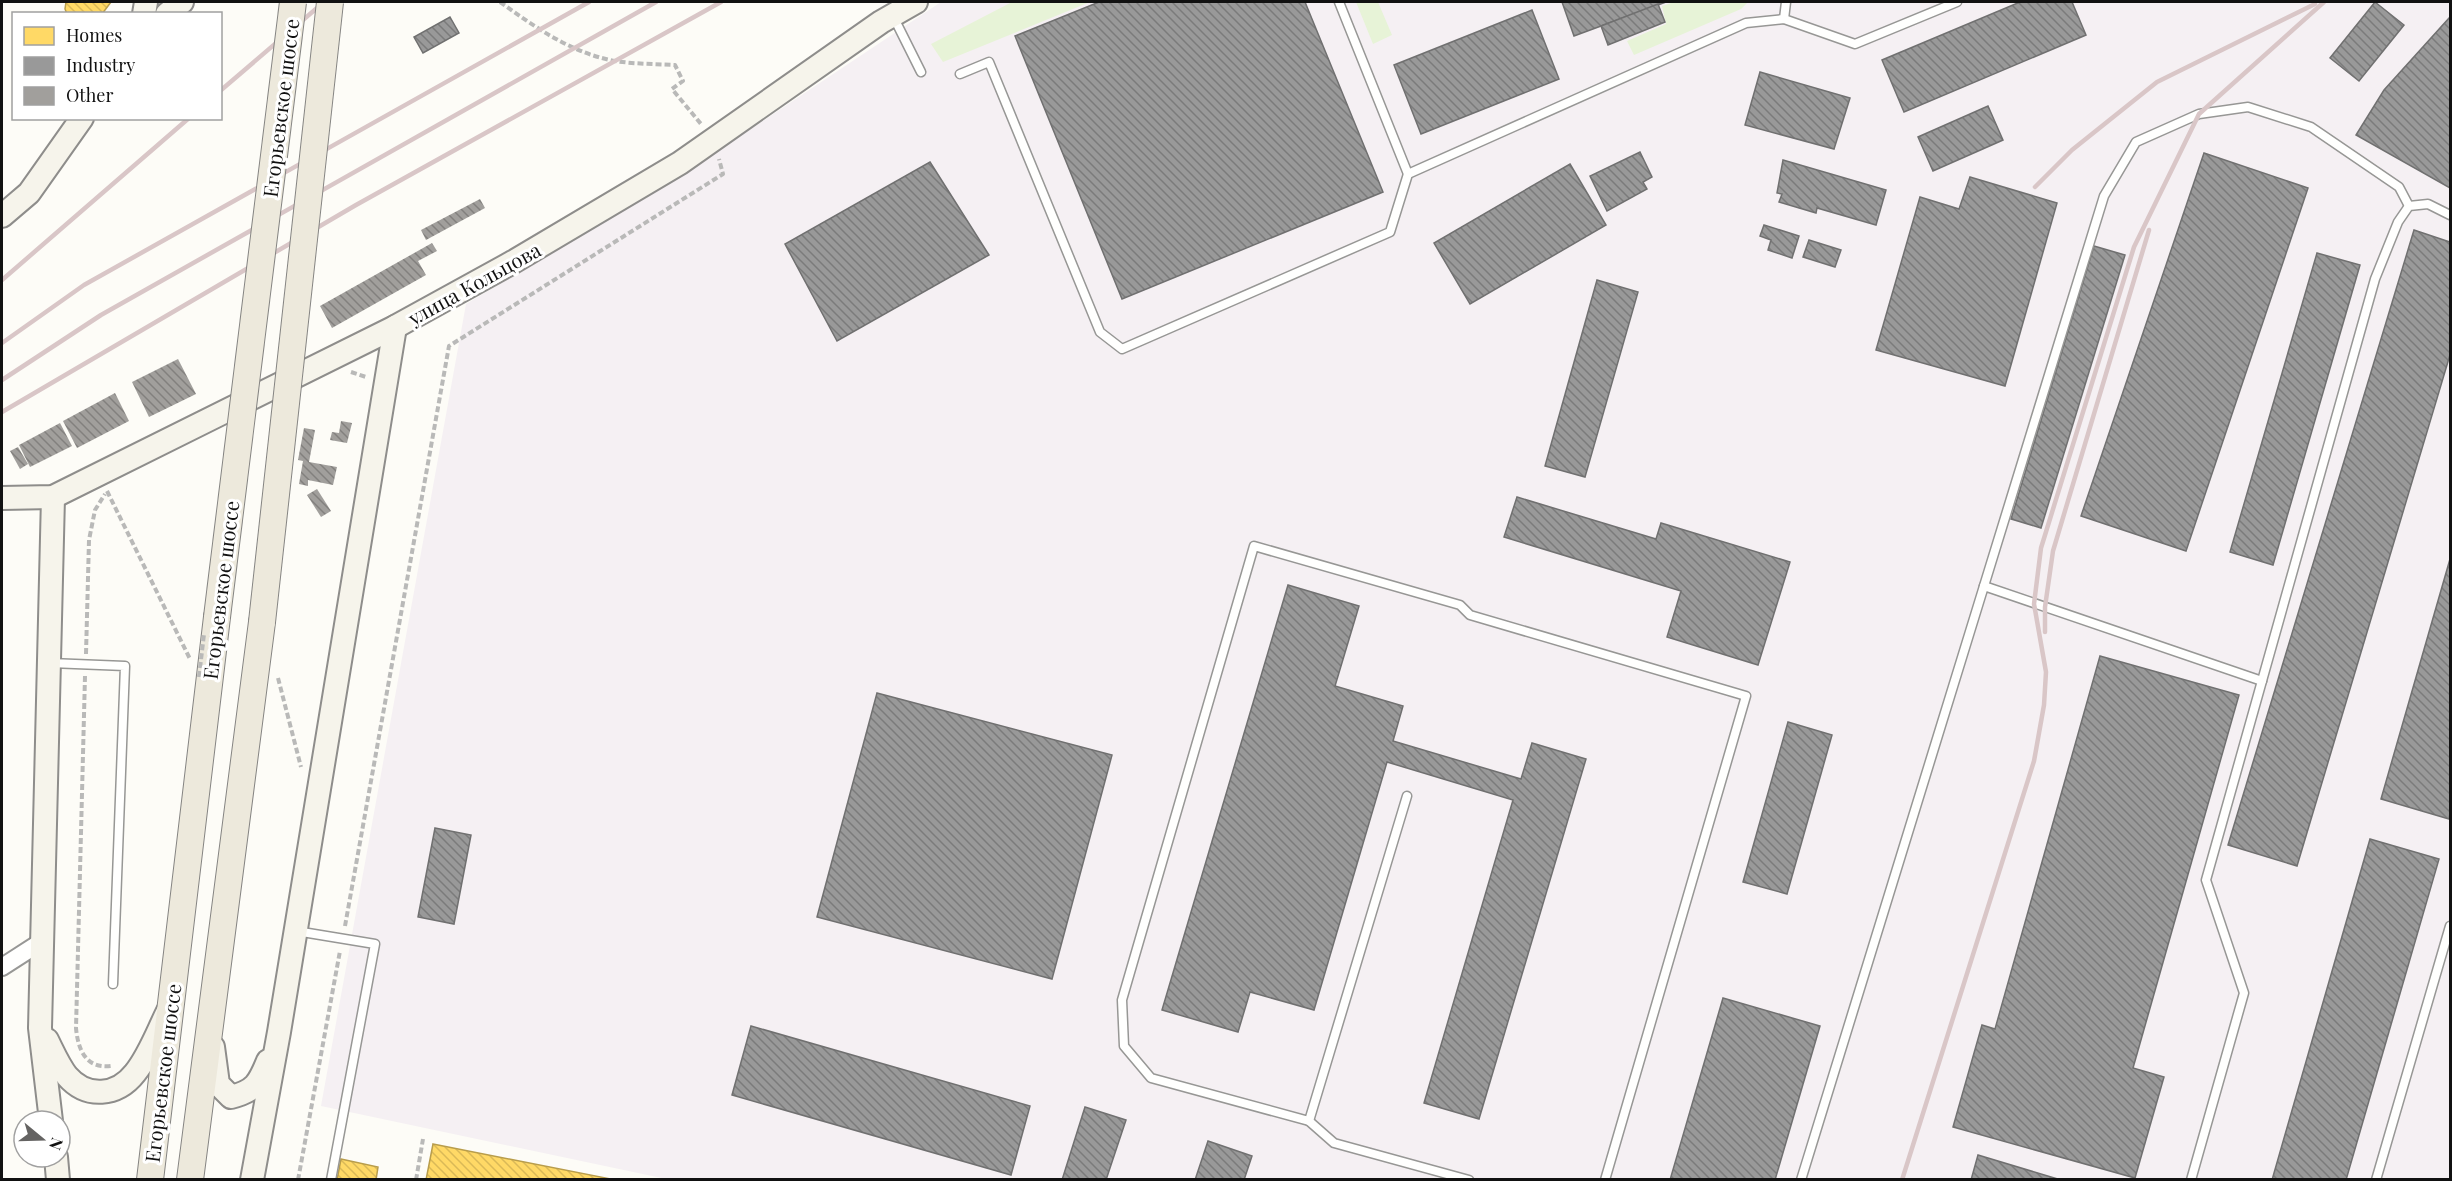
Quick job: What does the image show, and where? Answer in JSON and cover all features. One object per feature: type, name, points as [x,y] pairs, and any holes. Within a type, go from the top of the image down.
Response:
[{"type":"main road","name":"Егорьевское шоссе","points":[[150,1179],[293,2]]},
{"type":"main road","name":"Егорьевское шоссе","points":[[190,1179],[262,622],[330,2]]},
{"type":"street","points":[[170,12],[182,2]]},
{"type":"street","name":"улица Кольцова","points":[[2,498],[53,497],[395,327],[513,262],[680,163],[892,15],[916,2]]},
{"type":"street","points":[[2,216],[29,193],[81,120]]},
{"type":"street","points":[[252,1179],[279,1032],[395,327]]},
{"type":"street","points":[[50,1109],[40,1028],[44,940],[53,497]]},
{"type":"street","points":[[2,967],[44,940]]},
{"type":"street","points":[[40,1028],[68,1077],[85,1090],[105,1093],[124,1084],[136,1072],[170,1006]]},
{"type":"street","points":[[212,1017],[214,1066],[218,1084],[231,1097],[245,1093],[260,1082],[279,1032]]},
{"type":"lane","points":[[960,74],[989,62],[1100,332],[1122,349],[1390,232],[1408,174],[1339,2]]},
{"type":"lane","points":[[1784,19],[1786,2]]},
{"type":"lane","points":[[1408,174],[1746,23],[1784,19],[1855,44],[1958,2]]},
{"type":"lane","points":[[892,15],[921,72]]},
{"type":"lane","points":[[1801,1179],[2104,196],[2136,142],[2199,114],[2248,107],[2311,127],[2399,187],[2409,206]]},
{"type":"lane","points":[[2191,1179],[2244,993],[2206,880],[2375,279],[2398,222],[2409,206],[2428,204],[2451,215]]},
{"type":"lane","points":[[1469,1179],[1334,1143],[1309,1121],[1151,1078],[1124,1046],[1122,1000],[1254,546],[1460,605],[1470,615],[1746,696],[1605,1179]]},
{"type":"lane","points":[[1984,586],[2262,681]]},
{"type":"lane","points":[[49,663],[124,666],[113,984]]},
{"type":"lane","points":[[1309,1121],[1407,796]]},
{"type":"lane","points":[[2376,1179],[2451,926]]},
{"type":"lane","points":[[295,931],[375,944],[331,1179]]},
{"type":"path","points":[[298,1179],[449,346],[723,174],[714,140],[672,89],[683,81],[675,65],[614,61],[574,47],[539,30],[500,2]]},
{"type":"path","points":[[106,491],[199,677],[198,688]]},
{"type":"path","points":[[278,677],[304,776]]},
{"type":"path","points":[[78,948],[76,1028],[78,1047],[88,1060],[101,1067],[121,1065]]},
{"type":"path","points":[[416,1179],[423,1139]]},
{"type":"shaded area","points":[[941,2],[2450,2],[2450,1179],[671,1180],[321,1106],[466,304],[661,189]]},
{"type":"green space","points":[[1012,2],[1090,2],[943,62],[931,44]]},
{"type":"green space","points":[[1356,2],[1378,2],[1392,35],[1373,44]]},
{"type":"green space","points":[[1674,2],[1748,2],[1741,9],[1634,55],[1627,41],[1666,24],[1662,6]]},
{"type":"building: Homes","points":[[66,2],[111,2],[104,12],[66,12]]},
{"type":"building: Homes","points":[[433,1144],[611,1179],[611,1180],[426,1180]]},
{"type":"building: Homes","points":[[341,1159],[378,1167],[376,1180],[337,1180]]},
{"type":"building: Industry","points":[[1099,2],[1305,2],[1383,192],[1122,299],[1015,36]]},
{"type":"building: Industry","points":[[1562,2],[1666,2],[1574,36]]},
{"type":"building: Industry","points":[[2020,2],[2072,2],[2086,35],[1904,112],[1882,60]]},
{"type":"building: Industry","points":[[2375,2],[2404,25],[2359,81],[2330,58]]},
{"type":"building: Industry","points":[[1658,4],[1665,22],[1608,45],[1601,26]]},
{"type":"building: Industry","points":[[1532,10],[1559,79],[1421,134],[1394,65]]},
{"type":"building: Industry","points":[[450,17],[459,33],[423,53],[414,37]]},
{"type":"building: Industry","points":[[2450,17],[2450,188],[2356,135],[2384,90]]},
{"type":"building: Industry","points":[[1760,72],[1850,98],[1834,149],[1745,125]]},
{"type":"building: Industry","points":[[1988,106],[2003,140],[1933,171],[1918,137]]},
{"type":"building: Industry","points":[[1640,152],[1652,177],[1643,182],[1647,189],[1607,211],[1590,176]]},
{"type":"building: Industry","points":[[2204,153],[2308,188],[2186,551],[2081,516]]},
{"type":"building: Industry","points":[[1783,160],[1886,190],[1876,225],[1817,208],[1816,213],[1779,202],[1782,194],[1777,193]]},
{"type":"building: Industry","points":[[930,162],[989,255],[837,341],[785,244]]},
{"type":"building: Industry","points":[[1570,164],[1606,225],[1470,304],[1434,243]]},
{"type":"building: Industry","points":[[1970,177],[2057,203],[2005,386],[1876,350],[1920,197],[1959,209]]},
{"type":"building: Industry","points":[[1764,225],[1799,236],[1792,258],[1768,250],[1771,240],[1760,236]]},
{"type":"building: Industry","points":[[2414,230],[2450,242],[2450,355],[2297,866],[2228,845]]},
{"type":"building: Industry","points":[[1809,240],[1841,250],[1835,267],[1803,257]]},
{"type":"building: Industry","points":[[2094,246],[2125,255],[2041,528],[2011,519]]},
{"type":"building: Industry","points":[[2317,253],[2360,265],[2273,565],[2230,552]]},
{"type":"building: Industry","points":[[1597,280],[1638,292],[1585,477],[1545,466]]},
{"type":"building: Industry","points":[[1517,497],[1656,539],[1661,523],[1790,562],[1758,665],[1667,637],[1681,591],[1504,537]]},
{"type":"building: Industry","points":[[2450,559],[2450,813],[2449,819],[2381,799]]},
{"type":"building: Industry","points":[[1288,585],[1359,606],[1335,686],[1403,706],[1393,741],[1521,779],[1532,743],[1586,759],[1479,1119],[1424,1103],[1513,800],[1387,762],[1314,1010],[1250,992],[1238,1032],[1162,1010]]},
{"type":"building: Industry","points":[[2100,656],[2239,695],[2133,1068],[2164,1077],[2135,1178],[1953,1127],[1982,1025],[1995,1029]]},
{"type":"building: Industry","points":[[877,693],[1112,755],[1052,979],[817,917]]},
{"type":"building: Industry","points":[[1788,722],[1832,735],[1787,894],[1743,882]]},
{"type":"building: Industry","points":[[435,828],[471,835],[454,924],[418,917]]},
{"type":"building: Industry","points":[[2370,839],[2439,859],[2346,1180],[2272,1180]]},
{"type":"building: Industry","points":[[1723,998],[1820,1026],[1775,1180],[1670,1180]]},
{"type":"building: Industry","points":[[751,1026],[1030,1106],[1011,1175],[732,1095]]},
{"type":"building: Industry","points":[[1085,1107],[1126,1120],[1106,1180],[1062,1180]]},
{"type":"building: Industry","points":[[1208,1141],[1252,1156],[1244,1180],[1195,1180]]},
{"type":"building: Industry","points":[[1978,1155],[2061,1180],[1971,1180]]},
{"type":"building: Other","points":[[480,199],[485,208],[426,240],[421,230]]},
{"type":"building: Other","points":[[432,243],[437,251],[418,261],[426,275],[332,328],[320,306]]},
{"type":"building: Other","points":[[178,359],[196,394],[149,417],[132,382]]},
{"type":"building: Other","points":[[115,393],[129,421],[77,448],[63,421]]},
{"type":"building: Other","points":[[341,421],[352,423],[347,443],[330,440],[332,432],[339,433]]},
{"type":"building: Other","points":[[60,423],[72,446],[30,467],[19,445]]},
{"type":"building: Other","points":[[304,428],[315,430],[309,462],[337,467],[333,485],[308,480],[308,486],[299,484],[303,461],[298,460]]},
{"type":"building: Other","points":[[18,447],[28,464],[20,469],[10,451]]},
{"type":"building: Other","points":[[317,489],[331,511],[321,517],[307,495]]},
{"type":"railway","points":[[222,89],[324,2]]},
{"type":"railway","points":[[2,343],[84,285],[589,2]]},
{"type":"railway","points":[[2,380],[101,315],[656,2]]},
{"type":"railway","points":[[2,412],[356,205],[721,2]]},
{"type":"railway","points":[[1902,1180],[2034,761],[2044,705],[2046,672],[2034,604],[2041,548],[2134,247],[2199,114],[2324,2]]},
{"type":"railway","points":[[2035,187],[2072,150],[2157,82],[2315,4]]},
{"type":"railway","points":[[2,280],[187,120]]},
{"type":"railway","points":[[2045,632],[2045,607],[2053,551],[2149,230]]}]
